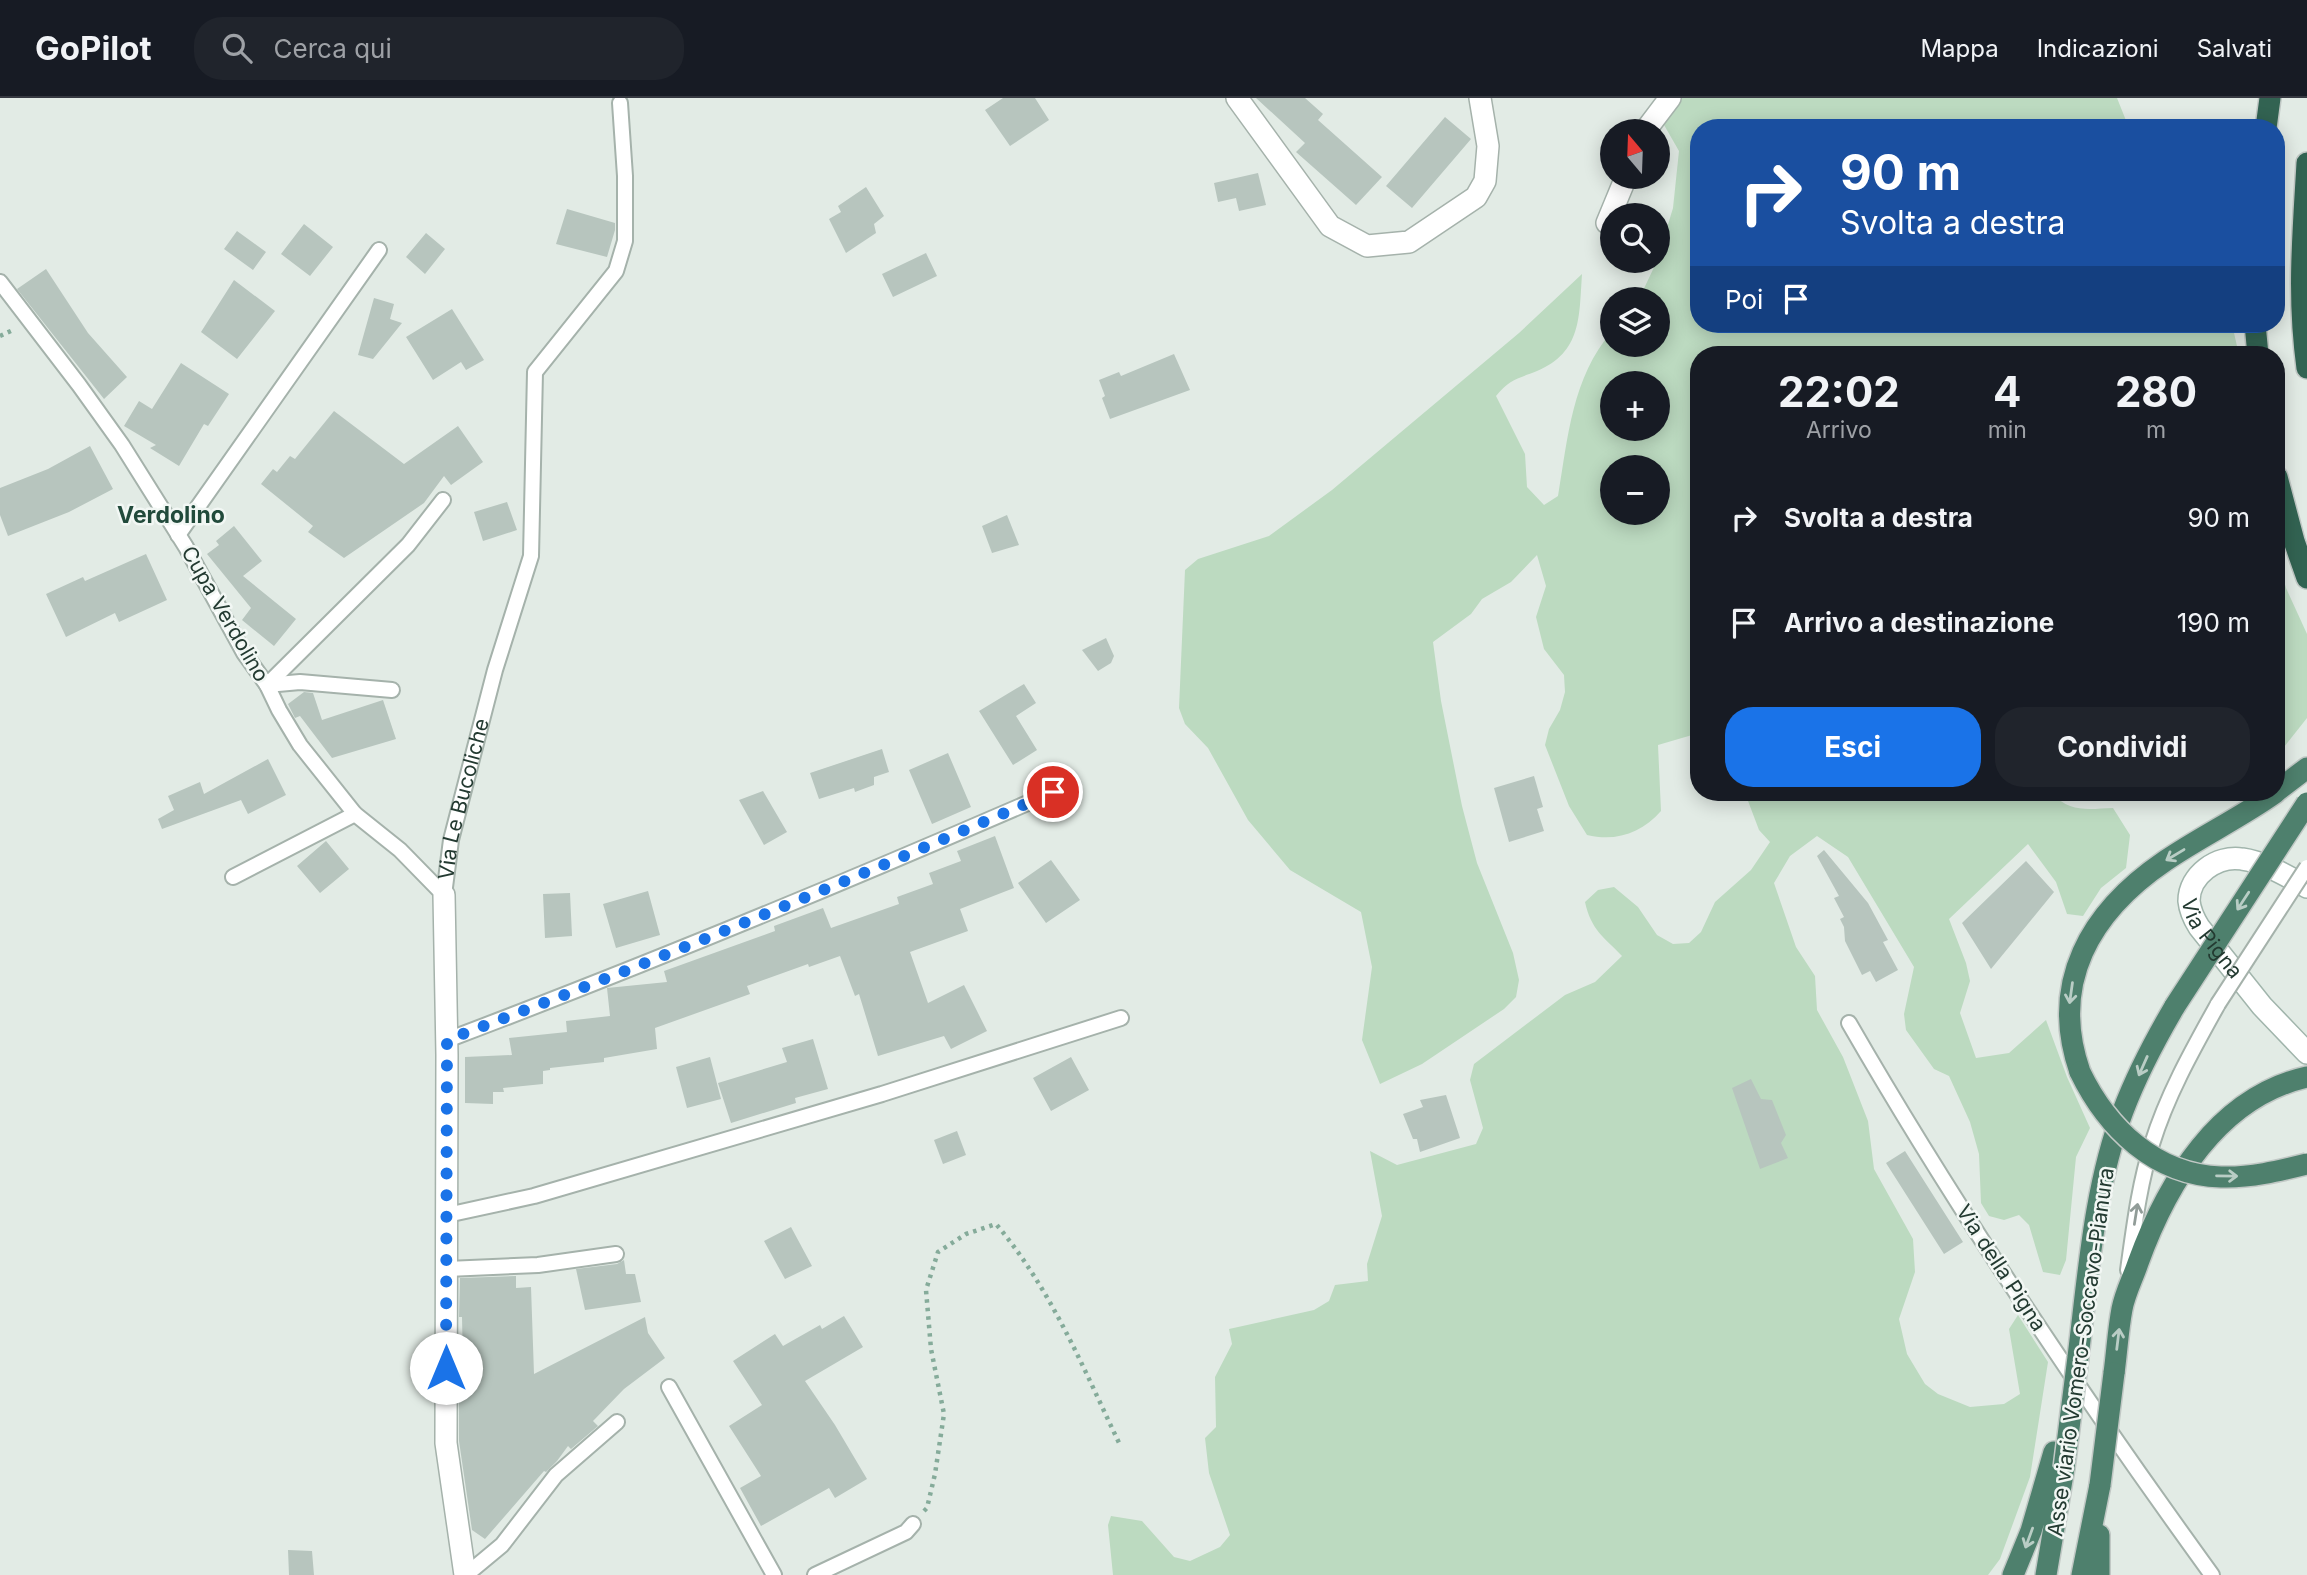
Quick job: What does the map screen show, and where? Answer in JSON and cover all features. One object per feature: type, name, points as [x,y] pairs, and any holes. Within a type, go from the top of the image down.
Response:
[{"type":"highway","points":[[2267,119],[2270,98]]},
{"type":"highway","points":[[2307,163],[2300,294],[2307,368]]},
{"type":"highway","points":[[2285,507],[2307,578]]},
{"type":"highway","points":[[2285,785],[2307,768]]},
{"type":"highway","points":[[2262,801],[2165,861],[2107,911],[2094,929],[2075,969],[2070,992],[2070,1033],[2080,1072],[2099,1108],[2128,1140],[2162,1161],[2196,1173],[2218,1177],[2263,1174],[2307,1164]]},
{"type":"highway","name":"Asse viario Vomero-Soccavo-Pianura","points":[[2046,1575],[2059,1460],[2078,1357],[2101,1194],[2122,1112],[2152,1045],[2175,1006],[2307,803]]},
{"type":"highway","points":[[2122,1306],[2155,1218],[2196,1152],[2217,1128],[2264,1092],[2307,1077]]},
{"type":"highway","name":"Asse viario Vomero-Soccavo-Pianura","points":[[2082,1575],[2099,1488],[2122,1306]]},
{"type":"highway","points":[[2013,1575],[2059,1460]]},
{"type":"highway","points":[[2099,1488],[2099,1575]]},
{"type":"street","points":[[1237,98],[1330,226],[1367,246],[1409,242],[1476,197],[1485,181],[1488,146],[1480,98]]},
{"type":"street","points":[[1654,119],[1670,98]]},
{"type":"street","name":"Via Pigna","points":[[2307,887],[2253,861],[2238,858],[2221,860],[2196,878],[2189,903],[2199,927],[2262,1006],[2307,1053]]},
{"type":"street","name":"Via Le Bucoliche","points":[[444,895],[447,1040],[446,1443],[465,1575]]},
{"type":"lane","name":"Via Le Bucoliche","points":[[444,895],[451,841],[495,670],[531,556],[535,372],[616,271],[625,241],[625,176],[620,103]]},
{"type":"lane","points":[[178,535],[379,250]]},
{"type":"lane","name":"Cupa Verdolino","points":[[0,282],[108,425],[178,535],[244,653],[267,685],[300,745],[355,814],[400,850],[444,895]]},
{"type":"lane","points":[[267,685],[408,545],[443,500]]},
{"type":"lane","points":[[267,685],[300,682],[392,690]]},
{"type":"lane","points":[[447,1040],[922,849],[1053,792]]},
{"type":"lane","points":[[233,877],[355,814]]},
{"type":"lane","name":"Asse viario Vomero-Soccavo-Pianura","points":[[2122,1306],[2138,1204],[2152,1142],[2173,1089],[2218,1004],[2307,867]]},
{"type":"lane","points":[[447,1215],[560,1189],[882,1094],[1121,1018]]},
{"type":"lane","name":"Via della Pigna","points":[[1849,1023],[1893,1099],[2007,1278],[2212,1575]]},
{"type":"lane","points":[[447,1269],[538,1265],[616,1254]]},
{"type":"lane","points":[[669,1387],[775,1575]]},
{"type":"lane","points":[[465,1575],[502,1545],[556,1475],[617,1422]]},
{"type":"lane","points":[[815,1575],[906,1532],[913,1524]]},
{"type":"path","points":[[913,1524],[927,1508],[944,1414],[931,1349],[926,1290],[938,1252],[966,1234],[996,1224],[1019,1251],[1053,1306],[1121,1447]]},
{"type":"green space","points":[[1679,98],[2117,98],[2125,119],[1690,119],[1690,333],[2234,333],[2237,346],[1690,346],[1690,736],[1658,745],[1661,811],[1646,825],[1628,834],[1598,837],[1587,835],[1569,806],[1545,745],[1565,692],[1564,675],[1544,649],[1536,617],[1546,586],[1537,555],[1511,582],[1482,599],[1471,614],[1433,642],[1441,701],[1462,806],[1477,863],[1513,953],[1519,980],[1516,997],[1504,1009],[1422,1064],[1380,1084],[1362,1040],[1372,967],[1361,912],[1290,870],[1248,820],[1208,748],[1185,724],[1179,708],[1185,570],[1198,559],[1269,536],[1332,490],[1519,333],[1582,274],[1575,332],[1563,354],[1537,371],[1514,380],[1496,396],[1525,454],[1527,487],[1544,505],[1558,496],[1574,409],[1588,368],[1600,348],[1600,357],[1670,357],[1670,287],[1645,287],[1651,273],[1670,273],[1670,218],[1679,151],[1670,135],[1670,119],[1660,118]]},
{"type":"green space","points":[[2285,584],[2307,634],[2307,718],[2285,746]]},
{"type":"green space","points":[[1748,801],[2061,801],[2073,807],[2087,809],[2113,808],[2130,835],[2126,868],[2101,888],[2083,916],[2067,914],[2056,882],[2028,844],[1949,919],[1970,981],[1960,1013],[1976,1058],[2009,1053],[2046,1020],[2090,1128],[2076,1157],[2066,1260],[2060,1275],[2043,1272],[2029,1225],[2019,1215],[2004,1220],[1989,1216],[1981,1203],[1979,1154],[1970,1122],[1949,1076],[1934,1069],[1906,1030],[1904,1014],[1914,967],[1848,857],[1817,836],[1790,856],[1774,883],[1796,947],[1815,976],[1817,1010],[1843,1057],[1868,1121],[1874,1169],[1913,1239],[1915,1272],[1899,1319],[1907,1354],[1925,1384],[1938,1394],[1970,1407],[2004,1404],[2020,1394],[2009,1329],[2018,1315],[2048,1362],[2030,1477],[2000,1559],[1988,1575],[1113,1575],[1108,1525],[1111,1516],[1142,1521],[1174,1557],[1190,1561],[1220,1547],[1230,1535],[1209,1473],[1205,1438],[1216,1427],[1215,1377],[1232,1344],[1229,1329],[1314,1310],[1329,1301],[1335,1285],[1368,1281],[1367,1264],[1382,1216],[1370,1151],[1397,1165],[1476,1144],[1483,1128],[1470,1080],[1474,1064],[1565,995],[1595,982],[1622,956],[1599,932],[1591,920],[1585,902],[1598,890],[1614,887],[1638,907],[1657,935],[1673,944],[1689,943],[1701,932],[1715,902],[1751,870],[1770,842],[1759,830]]},
{"type":"building","points":[[1003,98],[1035,98],[1049,120],[1010,146],[985,110]]},
{"type":"building","points":[[1256,98],[1305,98],[1323,114],[1318,120],[1382,177],[1356,205],[1296,152],[1305,143]]},
{"type":"building","points":[[1445,117],[1471,139],[1412,208],[1386,186]]},
{"type":"building","points":[[1258,173],[1266,205],[1239,211],[1236,198],[1218,202],[1214,183]]},
{"type":"building","points":[[866,187],[884,216],[874,224],[876,233],[846,253],[829,219],[841,212],[838,206]]},
{"type":"building","points":[[567,209],[615,223],[607,257],[556,244]]},
{"type":"building","points":[[304,224],[333,247],[310,276],[281,254]]},
{"type":"building","points":[[237,231],[266,252],[253,270],[224,249]]},
{"type":"building","points":[[426,233],[445,249],[425,274],[406,257]]},
{"type":"building","points":[[926,253],[937,276],[893,297],[882,274]]},
{"type":"building","points":[[46,269],[88,333],[127,377],[104,399],[17,289]]},
{"type":"building","points":[[234,280],[275,311],[237,359],[201,332]]},
{"type":"building","points":[[374,298],[394,304],[390,319],[402,323],[373,359],[358,355]]},
{"type":"building","points":[[452,309],[484,360],[466,370],[461,362],[433,380],[406,337]]},
{"type":"building","points":[[1174,354],[1190,390],[1110,419],[1099,380],[1119,372],[1121,376]]},
{"type":"building","points":[[181,363],[229,394],[208,426],[204,424],[179,466],[150,448],[156,445],[124,426],[139,401],[152,409]]},
{"type":"building","points":[[334,411],[404,464],[458,426],[483,462],[451,485],[444,476],[424,503],[344,558],[308,532],[313,526],[261,484],[273,469],[277,472],[290,456],[295,459]]},
{"type":"building","points":[[90,446],[113,489],[69,512],[8,536],[0,515],[0,488],[48,469]]},
{"type":"building","points":[[507,502],[517,530],[483,541],[474,512]]},
{"type":"building","points":[[1007,515],[1019,545],[992,553],[982,526]]},
{"type":"building","points":[[234,526],[262,561],[243,576],[296,619],[274,646],[242,620],[251,608],[207,554],[219,545],[216,541]]},
{"type":"building","points":[[146,554],[167,600],[119,622],[115,613],[66,637],[46,594],[83,577],[85,581]]},
{"type":"building","points":[[1106,638],[1114,656],[1111,663],[1098,671],[1082,650]]},
{"type":"building","points":[[1024,684],[1036,703],[1016,716],[1037,750],[1013,765],[979,711]]},
{"type":"building","points":[[304,692],[313,693],[322,720],[383,700],[396,739],[332,758],[300,716],[295,718],[288,704]]},
{"type":"building","points":[[882,749],[889,772],[874,777],[874,785],[819,799],[810,773]]},
{"type":"building","points":[[948,753],[971,807],[932,824],[909,770]]},
{"type":"building","points":[[268,759],[286,795],[248,814],[241,800],[162,829],[158,819],[174,810],[168,796],[200,782],[204,794]]},
{"type":"building","points":[[1534,776],[1543,807],[1537,809],[1544,831],[1509,842],[1494,788]]},
{"type":"building","points":[[763,791],[787,832],[764,845],[739,800]]},
{"type":"building","points":[[995,836],[1014,888],[960,909],[968,931],[910,952],[928,1003],[964,985],[987,1031],[951,1049],[944,1036],[878,1056],[859,994],[855,996],[840,956],[809,967],[808,964],[747,986],[750,994],[655,1028],[657,1049],[604,1058],[604,1062],[550,1068],[543,1071],[543,1084],[503,1088],[504,1092],[493,1092],[493,1104],[465,1103],[465,1057],[512,1055],[509,1038],[567,1032],[566,1021],[610,1016],[607,988],[667,982],[664,971],[775,931],[774,926],[823,908],[831,928],[899,904],[897,897],[933,884],[929,873],[961,861],[957,851]]},
{"type":"building","points":[[326,841],[349,869],[320,893],[297,866]]},
{"type":"building","points":[[1824,850],[1868,903],[1888,940],[1883,942],[1898,970],[1876,982],[1870,971],[1862,975],[1845,941],[1844,927],[1840,919],[1844,917],[1834,898],[1839,896],[1817,856]]},
{"type":"building","points":[[1051,860],[1080,900],[1046,923],[1018,883]]},
{"type":"building","points":[[2026,861],[2054,892],[1991,969],[1962,923]]},
{"type":"building","points":[[648,891],[660,935],[616,948],[603,904]]},
{"type":"building","points":[[570,893],[572,936],[545,938],[543,894]]},
{"type":"building","points":[[813,1039],[828,1089],[795,1098],[796,1103],[731,1123],[718,1083],[787,1062],[782,1048]]},
{"type":"building","points":[[710,1057],[721,1099],[687,1108],[676,1067]]},
{"type":"building","points":[[1071,1057],[1089,1090],[1051,1111],[1033,1078]]},
{"type":"building","points":[[1751,1079],[1761,1099],[1772,1100],[1786,1135],[1781,1143],[1788,1158],[1760,1169],[1732,1088]]},
{"type":"building","points":[[1446,1095],[1460,1138],[1420,1152],[1417,1139],[1413,1139],[1403,1114],[1423,1107],[1420,1100]]},
{"type":"building","points":[[957,1131],[966,1155],[943,1164],[934,1140]]},
{"type":"building","points":[[1905,1151],[1963,1242],[1944,1254],[1886,1163]]},
{"type":"building","points":[[791,1227],[812,1266],[785,1279],[764,1241]]},
{"type":"building","points":[[624,1260],[626,1274],[635,1274],[641,1302],[585,1310],[576,1269],[617,1264]]},
{"type":"building","points":[[516,1276],[516,1288],[531,1287],[534,1374],[645,1317],[648,1333],[665,1358],[624,1389],[593,1421],[598,1426],[571,1449],[568,1446],[485,1539],[472,1530],[459,1441],[459,1362],[463,1362],[462,1317],[459,1317],[460,1278]]},
{"type":"building","points":[[844,1316],[863,1347],[805,1381],[867,1479],[835,1498],[829,1488],[761,1526],[740,1488],[761,1476],[729,1426],[762,1405],[733,1361],[775,1334],[783,1346],[820,1325],[822,1329]]},
{"type":"building","points":[[288,1550],[312,1551],[314,1575],[289,1575]]},
{"type":"district","name":"Verdolino","points":[[171,515]]},
{"type":"route","points":[[446,1368],[447,1040],[922,849],[1053,792]]}]
